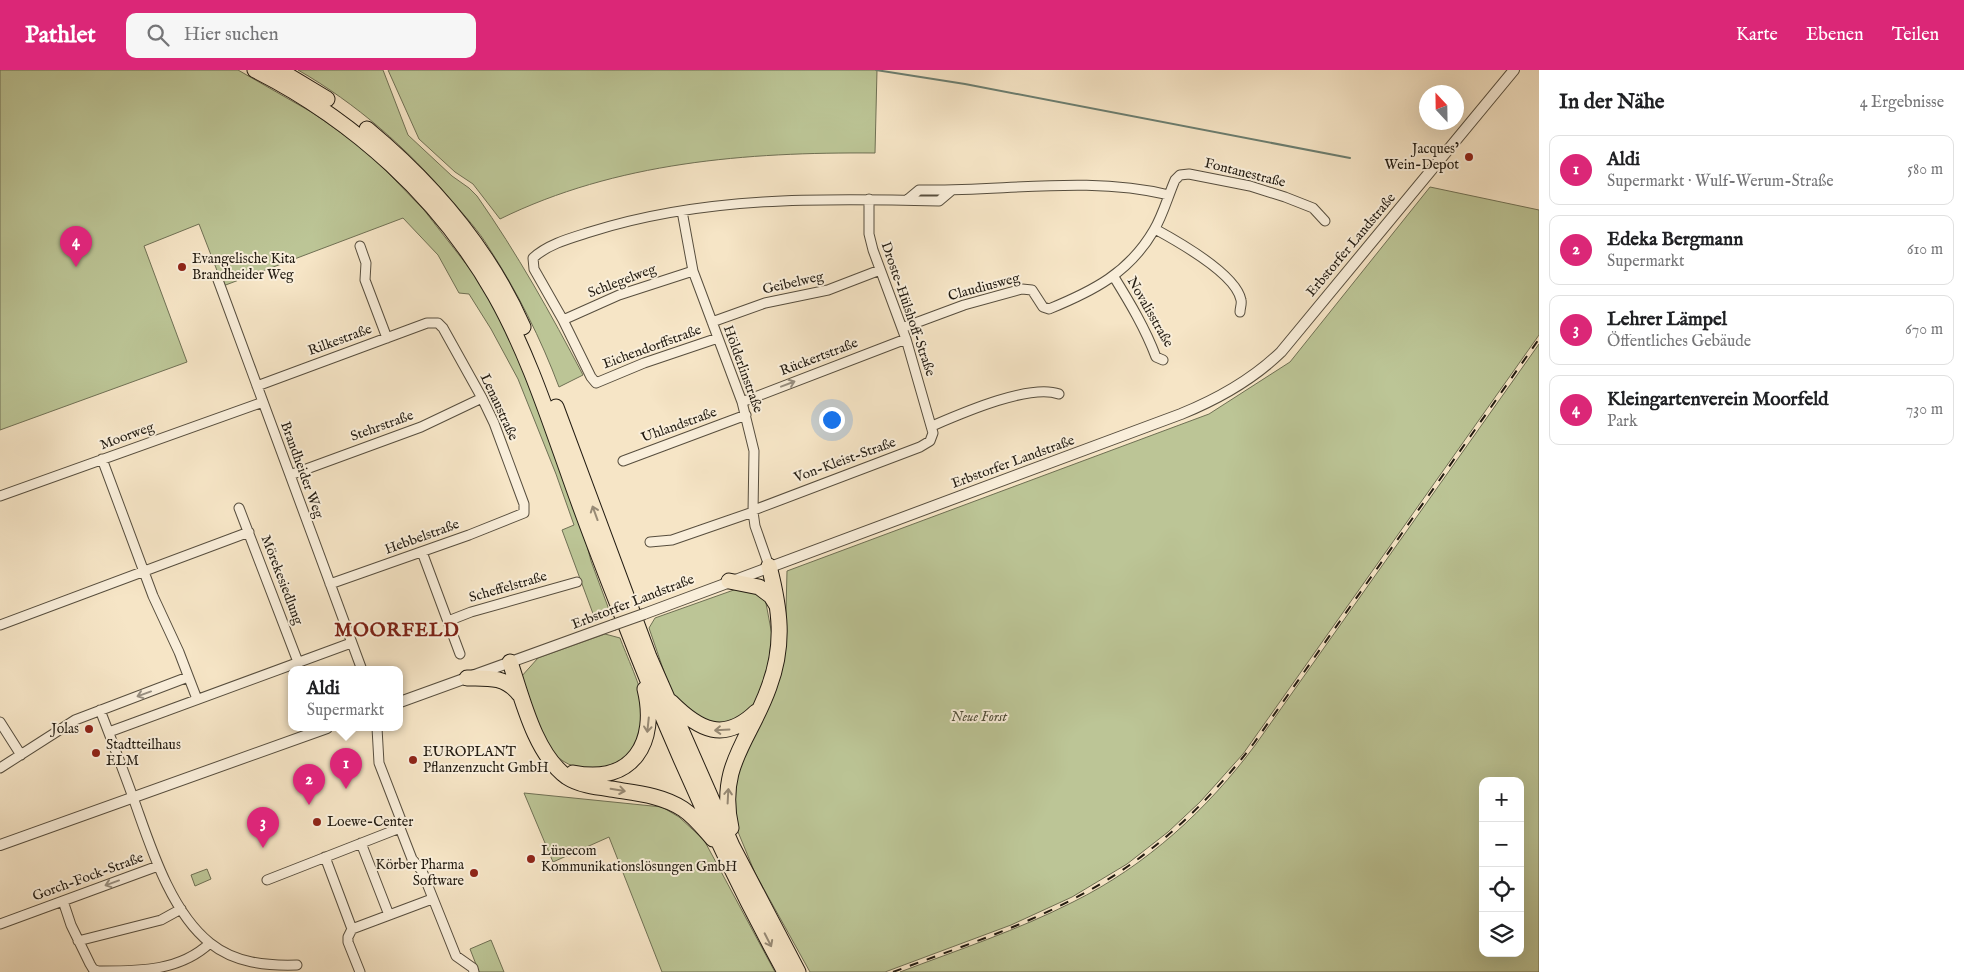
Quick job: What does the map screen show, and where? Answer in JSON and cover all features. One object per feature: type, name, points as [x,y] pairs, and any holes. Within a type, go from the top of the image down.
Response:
[{"type":"highway","points":[[255,70],[297,92],[328,112],[371,146],[421,195],[463,245],[479,269],[510,324],[535,382],[639,661],[722,850],[785,972]]},
{"type":"highway","points":[[279,70],[348,114],[395,153],[454,216],[489,264],[520,320],[545,378],[666,698],[732,846],[798,972]]},
{"type":"highway","points":[[748,876],[731,829],[727,797],[732,766],[762,706],[770,687],[778,657],[780,641],[779,607],[769,566]]},
{"type":"highway","points":[[729,581],[759,587],[771,596],[779,607]]},
{"type":"highway","points":[[558,767],[573,773],[599,776],[626,766],[636,756],[643,746],[649,718],[648,702],[639,661]]},
{"type":"highway","points":[[510,662],[521,697],[542,749],[566,776],[579,782],[668,801],[683,809],[695,819],[722,850]]},
{"type":"highway","points":[[468,678],[502,680],[513,687],[521,697]]},
{"type":"highway","points":[[666,698],[691,721],[716,731],[732,729],[745,722],[762,706]]},
{"type":"street","name":"Erbstorfer Landstraße","points":[[403,701],[644,614],[1181,414],[1206,404],[1245,382],[1281,352],[1514,70]]},
{"type":"street","name":"Fontanestraße","points":[[1180,175],[1189,174],[1250,186],[1276,194],[1312,208],[1325,221]]},
{"type":"street","name":"Claudiusweg","points":[[902,328],[964,305],[1022,289],[1032,290],[1043,307],[1049,309],[1081,296],[1114,277],[1139,253],[1155,229],[1175,180],[1180,175]]},
{"type":"street","points":[[563,320],[534,270],[532,258],[541,251],[571,238],[608,226],[682,211],[781,201],[869,199],[939,201],[952,190],[1081,186],[1150,191],[1169,195]]},
{"type":"street","name":"Droste-Hülshoff-Straße","points":[[869,199],[869,234],[880,270],[906,339],[932,426]]},
{"type":"street","name":"Hölderlinstraße","points":[[682,211],[693,270],[746,415],[754,451],[754,511],[756,526],[769,566]]},
{"type":"street","points":[[1155,229],[1194,251],[1228,280],[1241,301],[1240,312]]},
{"type":"street","points":[[360,246],[366,263],[365,280],[387,338]]},
{"type":"street","name":"Schlegelweg","points":[[563,320],[619,295],[693,270]]},
{"type":"street","name":"Geibelweg","points":[[712,322],[765,303],[828,290],[880,270]]},
{"type":"street","name":"Novalisstraße","points":[[1114,277],[1147,334],[1156,357],[1163,360]]},
{"type":"street","name":"Brandheider Weg","points":[[218,280],[360,666]]},
{"type":"street","name":"Eichendorffstraße","points":[[563,320],[591,378],[596,383],[644,363],[718,338]]},
{"type":"street","name":"Rilkestraße","points":[[257,386],[434,322]]},
{"type":"street","name":"Lenaustraße","points":[[434,322],[443,328],[482,398],[514,474],[524,504],[524,513]]},
{"type":"street","name":"Rückertstraße","points":[[742,402],[906,339]]},
{"type":"street","points":[[932,426],[1008,398],[1031,393],[1052,392],[1059,394]]},
{"type":"street","name":"Stehrstraße","points":[[290,475],[421,427],[482,398]]},
{"type":"street","name":"Moorweg","points":[[0,496],[263,402]]},
{"type":"street","name":"Uhlandstraße","points":[[623,461],[746,415]]},
{"type":"street","name":"Von-Kleist-Straße","points":[[650,542],[672,540],[920,448],[930,441],[933,433],[932,426]]},
{"type":"street","points":[[102,459],[144,572],[197,699]]},
{"type":"street","name":"Mörekesiedlung","points":[[239,508],[298,662]]},
{"type":"street","name":"Hebbelstraße","points":[[330,584],[422,552],[524,513]]},
{"type":"street","points":[[0,625],[249,532]]},
{"type":"street","points":[[422,552],[460,654]]},
{"type":"street","name":"Scheffelstraße","points":[[448,621],[472,612],[577,582]]},
{"type":"street","points":[[109,732],[351,643]]},
{"type":"street","points":[[0,768],[75,720],[188,677]]},
{"type":"street","points":[[100,710],[158,866],[194,927],[210,943],[235,957],[255,963],[297,965]]},
{"type":"street","points":[[0,722],[21,755]]},
{"type":"street","points":[[0,845],[320,731]]},
{"type":"street","points":[[377,731],[379,763],[401,820],[400,828],[412,859],[422,871],[456,956],[473,968],[474,972]]},
{"type":"street","points":[[267,880],[400,828]]},
{"type":"street","points":[[362,843],[389,915]]},
{"type":"street","points":[[325,857],[352,929]]},
{"type":"street","name":"Gorch-Fock-Straße","points":[[0,924],[158,866]]},
{"type":"street","points":[[360,972],[348,942],[352,929],[432,899]]},
{"type":"street","points":[[63,901],[78,941],[93,969],[106,971],[167,967],[192,957],[210,943]]},
{"type":"street","points":[[78,941],[156,921],[182,909]]},
{"type":"green space","points":[[0,70],[238,70],[313,113],[368,152],[424,210],[477,278],[502,321],[518,355],[580,519],[591,561],[611,615],[595,619],[562,530],[574,525],[518,379],[491,329],[469,294],[459,293],[438,255],[403,218],[223,286],[199,224],[144,246],[187,362],[0,430]]},
{"type":"green space","points":[[298,70],[383,70],[408,135],[452,176],[477,196],[533,284],[583,375],[559,387],[519,298],[485,242],[471,223],[417,163],[380,128],[341,97]]},
{"type":"green space","points":[[388,70],[877,70],[875,153],[779,155],[683,164],[590,184],[544,200],[500,219],[473,184],[455,172],[419,139]]},
{"type":"green space","name":"Neue Forst","points":[[1430,187],[1539,210],[1539,335],[1243,754],[1200,802],[1168,832],[1127,864],[1072,897],[1011,925],[885,972],[810,972],[755,873],[736,827],[733,782],[785,651],[787,571],[1209,414],[1290,362]]},
{"type":"green space","points":[[1539,344],[1539,972],[900,972],[1031,922],[1100,888],[1126,871],[1174,834],[1237,768],[1256,744]]},
{"type":"green space","points":[[745,586],[765,598],[772,635],[768,668],[756,704],[730,724],[703,721],[677,702],[670,689],[649,628],[655,618]]},
{"type":"green space","points":[[605,634],[620,638],[637,681],[644,709],[642,730],[638,742],[631,752],[611,766],[599,769],[574,767],[554,753],[540,734],[527,700],[521,677],[538,658]]},
{"type":"green space","points":[[524,793],[662,807],[679,817],[704,840],[775,972],[662,972],[609,837],[553,862]]},
{"type":"green space","points":[[207,869],[211,879],[195,886],[191,875]]},
{"type":"green space","points":[[491,940],[504,972],[479,972],[470,949]]},
{"type":"waterway","points":[[876,70],[965,84],[1350,158]]},
{"type":"railway","points":[[893,972],[1008,929],[1075,898],[1101,884],[1150,850],[1195,810],[1216,789],[1254,743],[1539,339]]},
{"type":"place","name":"Jacques’ Wein-Depot","points":[[1469,157]]},
{"type":"place","name":"Kleingartenverein Moorfeld","points":[[76,267]]},
{"type":"place","name":"Evangelische Kita Brandheider Weg","points":[[182,267]]},
{"type":"place","name":"Jolas","points":[[89,729]]},
{"type":"place","name":"Stadtteilhaus ELM","points":[[96,753]]},
{"type":"place","name":"EUROPLANT Pflanzenzucht GmbH","points":[[413,760]]},
{"type":"place","name":"Aldi","points":[[346,789]]},
{"type":"place","name":"Edeka Bergmann","points":[[309,805]]},
{"type":"place","name":"Loewe-Center","points":[[317,822]]},
{"type":"place","name":"Lehrer Lämpel","points":[[263,848]]},
{"type":"place","name":"Lünecom Kommunikationslösungen GmbH","points":[[531,859]]},
{"type":"place","name":"Körber Pharma Software","points":[[474,873]]},
{"type":"district","name":"MOORFELD","points":[[397,631]]}]
